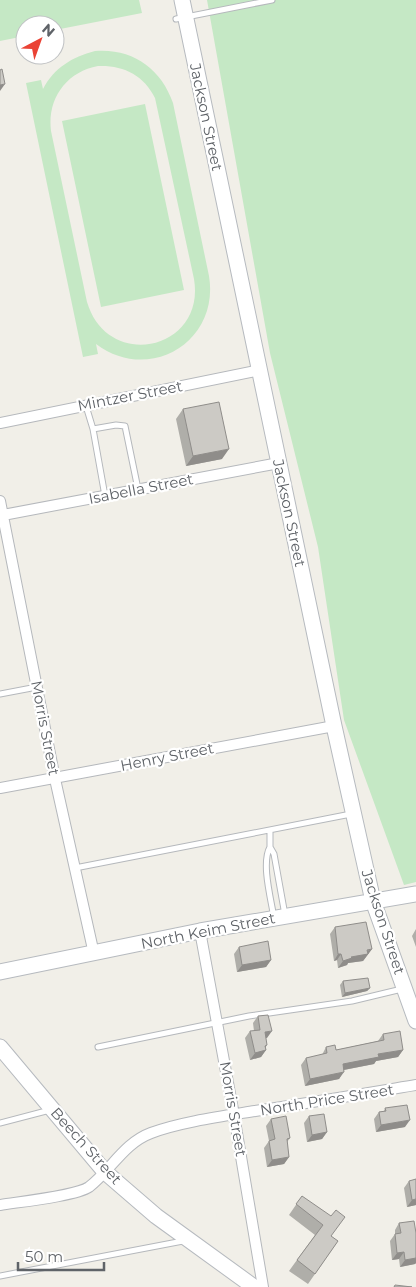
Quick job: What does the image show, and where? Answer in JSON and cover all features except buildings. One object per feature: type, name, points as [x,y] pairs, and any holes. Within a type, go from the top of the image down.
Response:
[{"type":"street","name":"Jackson Street","points":[[182,0],[180,18],[260,370],[353,814],[373,901],[416,1022]]},
{"type":"street","name":"Mintzer Street","points":[[0,423],[260,370]]},
{"type":"street","name":"Isabella Street","points":[[2,516],[279,463]]},
{"type":"street","name":"Morris Street","points":[[0,501],[55,779],[94,954]]},
{"type":"street","name":"Henry Street","points":[[0,788],[334,726]]},
{"type":"street","name":"North Keim Street","points":[[0,972],[200,931],[416,894]]},
{"type":"street","name":"Morris Street","points":[[200,931],[218,1023],[263,1287]]},
{"type":"street","name":"Beech Street","points":[[0,1047],[105,1172],[156,1216],[254,1287]]},
{"type":"street","name":"North Price Street","points":[[0,1206],[75,1193],[87,1188],[105,1172],[123,1151],[150,1133],[166,1128],[234,1114],[416,1085]]},
{"type":"lane","points":[[180,18],[272,0]]},
{"type":"lane","points":[[86,405],[93,429],[106,496]]},
{"type":"lane","points":[[93,429],[116,425],[125,426],[138,490]]},
{"type":"lane","points":[[0,694],[37,687]]},
{"type":"lane","points":[[74,868],[353,814]]},
{"type":"lane","points":[[270,830],[270,847],[274,854],[280,918]]},
{"type":"lane","points":[[270,847],[267,852],[266,863],[280,918]]},
{"type":"lane","points":[[98,1047],[249,1016],[352,1001],[405,988]]},
{"type":"lane","points":[[0,1123],[53,1109]]},
{"type":"lane","points":[[0,1276],[189,1240]]},
{"type":"green space","points":[[0,0],[139,0],[142,13],[65,28],[65,15],[15,15],[15,38],[0,41]]},
{"type":"green space","points":[[207,0],[416,0],[416,882],[404,885],[344,720],[318,547],[270,353]]},
{"type":"green space","points":[[95,51],[121,53],[133,57],[153,70],[168,91],[173,103],[209,276],[209,300],[203,320],[192,337],[177,350],[158,357],[138,360],[117,355],[96,344],[98,354],[83,357],[26,83],[41,80],[43,89],[58,69],[71,60]],"holes":[[[98,66],[116,67],[139,78],[145,83],[155,98],[194,279],[194,303],[185,322],[171,336],[153,343],[133,344],[114,338],[98,324],[87,302],[51,131],[52,108],[61,89],[68,81],[87,69]]]},
{"type":"green space","points":[[145,104],[184,290],[101,307],[62,121]]}]
